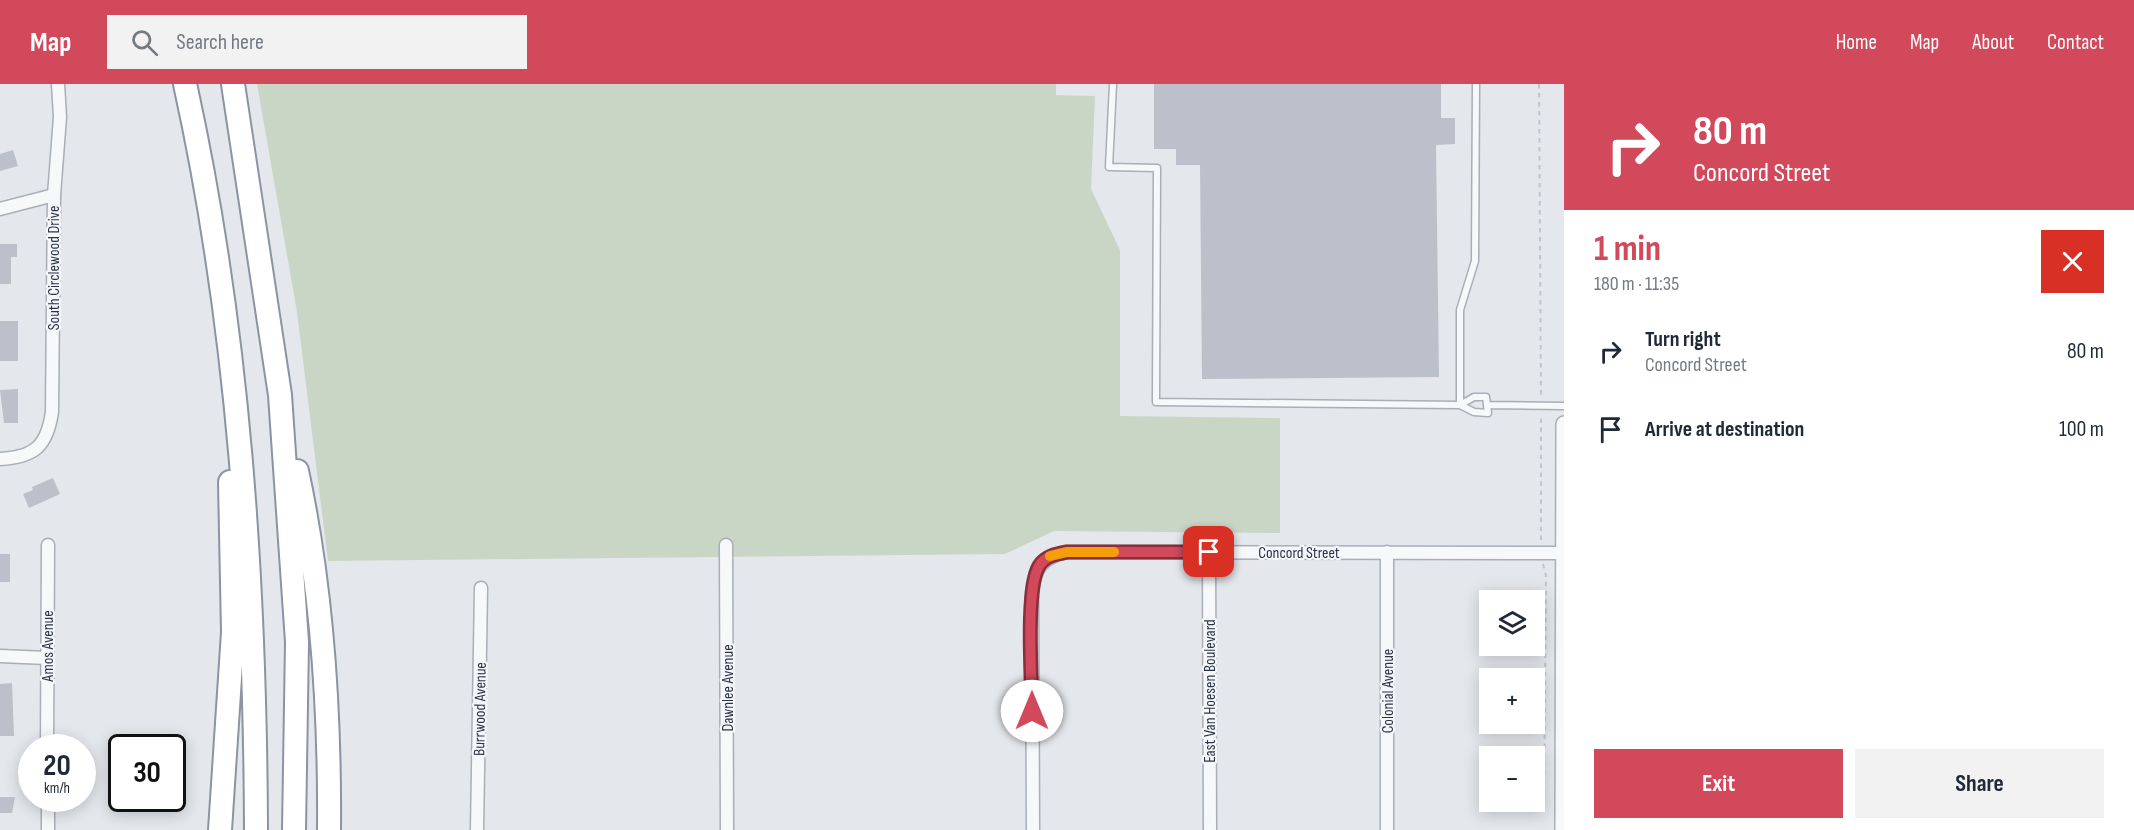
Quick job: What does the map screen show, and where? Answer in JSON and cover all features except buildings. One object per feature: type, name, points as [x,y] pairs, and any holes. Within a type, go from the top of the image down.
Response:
[{"type":"highway","points":[[185,84],[206,181],[226,325],[247,520],[256,704],[256,830]]},
{"type":"highway","points":[[233,84],[280,395],[308,522],[328,736],[329,830]]},
{"type":"highway","points":[[220,830],[233,632],[226,325]]},
{"type":"highway","points":[[280,395],[297,642],[294,830]]},
{"type":"street","name":"South Circlewood Drive","points":[[0,459],[18,456],[39,448],[49,430],[52,412],[54,195],[60,117],[58,84]]},
{"type":"street","points":[[0,209],[54,195]]},
{"type":"street","points":[[1563,830],[1564,424]]},
{"type":"street","name":"Amos Avenue","points":[[47,734],[48,545]]},
{"type":"street","name":"Dawnlee Avenue","points":[[726,545],[727,830]]},
{"type":"street","name":"Concord Street","points":[[1033,830],[1032,592],[1039,565],[1052,555],[1067,552],[1563,553]]},
{"type":"street","name":"East Van Hoesen Boulevard","points":[[1209,552],[1210,830]]},
{"type":"street","name":"Colonial Avenue","points":[[1387,552],[1387,830]]},
{"type":"street","name":"Burrwood Avenue","points":[[477,830],[481,588]]},
{"type":"street","points":[[0,656],[47,658]]},
{"type":"street","points":[[48,812],[48,830]]},
{"type":"lane","points":[[1113,84],[1109,167],[1157,168],[1156,402],[1460,405],[1474,412],[1488,413],[1490,405],[1486,397],[1473,397],[1460,405]]},
{"type":"lane","points":[[1460,405],[1460,310],[1476,261],[1476,84]]},
{"type":"lane","points":[[1490,405],[1564,406]]},
{"type":"path","points":[[1539,84],[1541,553],[1546,576],[1544,815]]},
{"type":"green space","points":[[257,84],[1056,84],[1056,95],[1095,96],[1091,189],[1120,250],[1120,416],[1280,418],[1280,533],[1054,531],[1005,554],[328,561],[297,312]]},
{"type":"slow traffic","points":[[1050,556],[1067,552],[1114,552]]},
{"type":"route","points":[[1032,711],[1032,592],[1039,565],[1052,555],[1067,552],[1209,552]]}]
